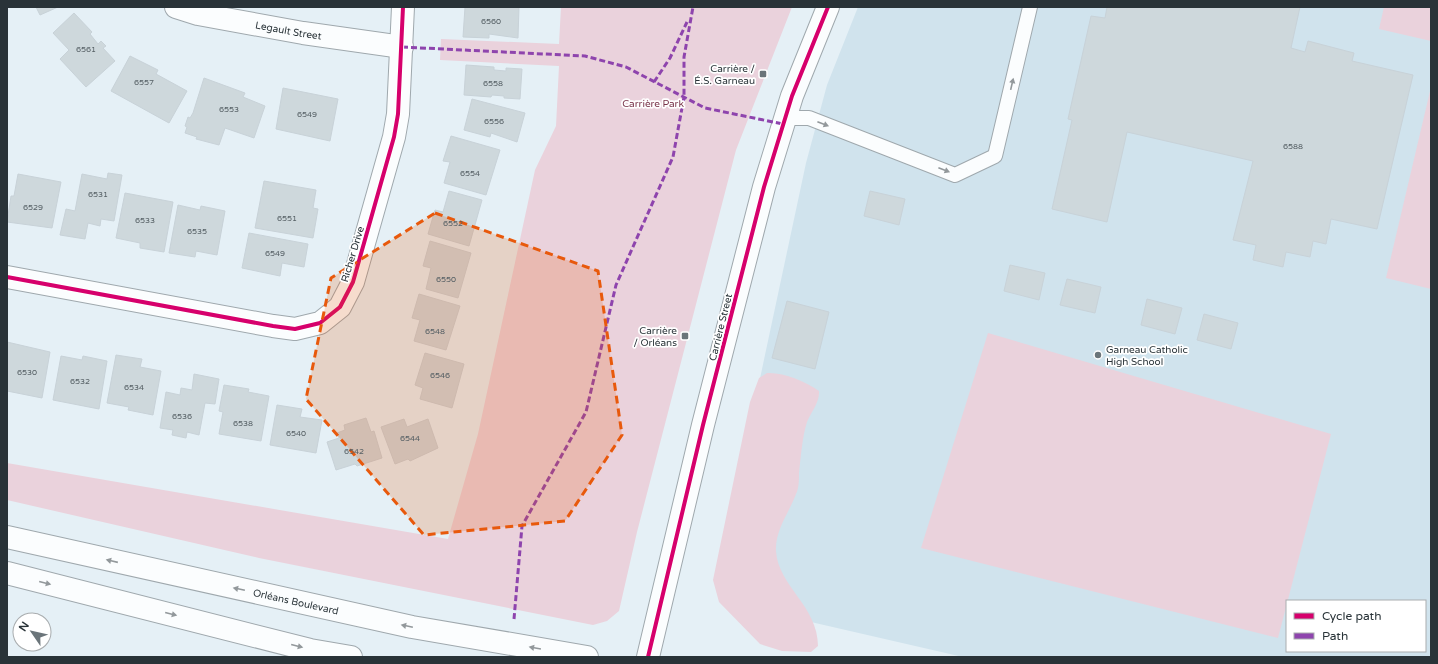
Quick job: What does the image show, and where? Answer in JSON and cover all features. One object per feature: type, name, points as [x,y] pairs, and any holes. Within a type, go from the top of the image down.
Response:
[{"type":"street","name":"Legault Street","points":[[176,7],[198,14],[303,33],[402,47]]},
{"type":"street","name":"Richer Drive","points":[[7,277],[273,326],[295,329],[320,323],[340,307],[353,282],[394,137],[398,114],[404,7]]},
{"type":"street","name":"Carrière Street","points":[[648,657],[703,424],[764,187],[785,118],[828,7]]},
{"type":"street","name":"Orléans Boulevard","points":[[7,537],[412,627],[587,657]]},
{"type":"street","points":[[7,573],[310,650],[351,657]]},
{"type":"lane","points":[[785,118],[809,118],[955,174],[995,156],[1030,7]]},
{"type":"highlighted area","points":[[435,213],[598,271],[622,435],[565,521],[424,535],[306,399],[331,278]]},
{"type":"shaded area","name":"Garneau Catholic High School","points":[[858,7],[1431,7],[1431,657],[963,657],[759,610],[724,547],[806,163],[827,85]]},
{"type":"green space","name":"Carrière Park","points":[[561,7],[792,7],[736,150],[637,532],[619,611],[607,621],[593,625],[259,558],[7,500],[7,463],[448,539],[478,434],[535,170],[556,126],[559,66],[440,60],[441,39],[559,44]]},
{"type":"green space","points":[[1384,7],[1431,7],[1431,41],[1379,29]]},
{"type":"green space","points":[[1431,87],[1431,289],[1386,278]]},
{"type":"green space","points":[[988,333],[1331,434],[1288,600],[1286,600],[1286,607],[1278,638],[921,548]]},
{"type":"green space","points":[[767,373],[780,374],[794,378],[819,391],[818,399],[807,422],[804,434],[798,489],[780,529],[776,543],[778,563],[783,575],[812,619],[818,646],[811,652],[782,651],[760,644],[719,602],[713,580],[750,402],[759,378]]},
{"type":"building","points":[[36,7],[58,7],[40,15]]},
{"type":"building","points":[[465,7],[519,7],[518,38],[489,34],[489,38],[463,37]]},
{"type":"building","points":[[1107,7],[1300,7],[1291,48],[1305,52],[1308,41],[1354,53],[1352,61],[1413,75],[1377,229],[1331,219],[1326,244],[1313,241],[1310,257],[1286,252],[1283,267],[1253,260],[1256,245],[1233,240],[1253,161],[1127,132],[1107,222],[1052,209],[1072,120],[1068,119],[1091,16],[1105,18]]},
{"type":"building","points":[[74,13],[92,32],[90,34],[98,44],[101,41],[106,46],[103,48],[115,61],[86,87],[60,59],[69,50],[53,33]]},
{"type":"building","points":[[130,56],[158,70],[156,74],[187,91],[169,123],[111,91]]},
{"type":"building","points":[[466,65],[494,67],[494,70],[506,71],[506,68],[522,69],[520,99],[504,98],[504,96],[492,95],[491,97],[464,95]]},
{"type":"building","points":[[204,78],[245,93],[243,97],[265,106],[254,138],[225,128],[219,145],[196,139],[197,137],[185,133],[187,127],[185,126],[188,117],[190,118],[193,113]]},
{"type":"building","points":[[283,88],[338,99],[330,141],[276,129]]},
{"type":"building","points":[[472,99],[525,113],[517,142],[491,133],[490,137],[464,130]]},
{"type":"building","points":[[451,136],[500,150],[486,195],[444,183],[450,162],[443,161]]},
{"type":"building","points":[[108,173],[122,175],[114,221],[101,219],[100,226],[88,223],[85,239],[60,235],[66,209],[75,211],[82,174],[107,179]]},
{"type":"building","points":[[18,174],[61,182],[52,228],[7,222],[11,196],[14,196]]},
{"type":"building","points":[[264,181],[316,190],[313,208],[318,209],[313,238],[255,228]]},
{"type":"building","points":[[449,191],[482,200],[469,246],[428,234],[435,210],[443,212]]},
{"type":"building","points":[[870,191],[905,199],[899,225],[864,216]]},
{"type":"building","points":[[125,193],[173,202],[164,252],[140,248],[140,243],[116,238]]},
{"type":"building","points":[[178,205],[200,210],[201,206],[225,211],[217,255],[196,251],[195,257],[169,253]]},
{"type":"building","points":[[249,233],[308,244],[304,267],[282,263],[280,276],[242,268]]},
{"type":"building","points":[[430,241],[471,253],[458,298],[426,289],[431,268],[423,266]]},
{"type":"building","points":[[1010,265],[1045,273],[1039,300],[1004,291]]},
{"type":"building","points":[[1067,279],[1101,287],[1095,313],[1060,305]]},
{"type":"building","points":[[419,294],[460,306],[446,350],[414,341],[420,320],[412,318]]},
{"type":"building","points":[[1147,299],[1182,308],[1175,334],[1141,325]]},
{"type":"building","points":[[787,301],[829,312],[815,369],[772,358]]},
{"type":"building","points":[[1204,314],[1238,323],[1231,349],[1197,340]]},
{"type":"building","points":[[7,342],[50,352],[42,398],[7,391]]},
{"type":"building","points":[[425,353],[464,364],[452,408],[420,399],[423,388],[415,385]]},
{"type":"building","points":[[116,355],[142,359],[140,367],[161,371],[153,415],[128,410],[129,407],[107,403]]},
{"type":"building","points":[[61,356],[82,360],[83,356],[107,361],[99,409],[53,400]]},
{"type":"building","points":[[194,374],[219,379],[215,404],[205,403],[199,435],[187,432],[186,438],[172,435],[173,430],[160,428],[166,392],[180,395],[181,388],[192,390]]},
{"type":"building","points":[[224,385],[249,389],[248,392],[269,396],[261,441],[219,434],[223,412],[219,411]]},
{"type":"building","points":[[277,405],[302,409],[300,417],[322,420],[316,453],[270,445]]},
{"type":"building","points":[[366,418],[371,432],[374,431],[382,458],[357,466],[355,464],[336,470],[327,442],[339,438],[337,433],[345,430],[344,425]]},
{"type":"building","points":[[404,419],[407,427],[428,419],[438,448],[410,461],[408,459],[395,464],[381,427]]},
{"type":"marked path","points":[[514,619],[522,526],[586,412],[616,285],[673,157],[684,97],[684,57],[693,7]]},
{"type":"marked path","points":[[654,82],[670,58],[687,22]]},
{"type":"marked path","points":[[402,47],[585,56],[626,67],[705,108],[783,124]]},
{"type":"cycle path","points":[[7,277],[273,326],[295,329],[320,323],[340,307],[353,282],[394,137],[398,114],[403,7]]},
{"type":"cycle path","points":[[648,657],[703,425],[764,187],[792,96],[828,7]]},
{"type":"place","name":"Carrière / É.S. Garneau","points":[[763,74]]},
{"type":"place","name":"Carrière / Orléans","points":[[685,336]]},
{"type":"place","name":"Garneau Catholic High School","points":[[1098,355]]}]
